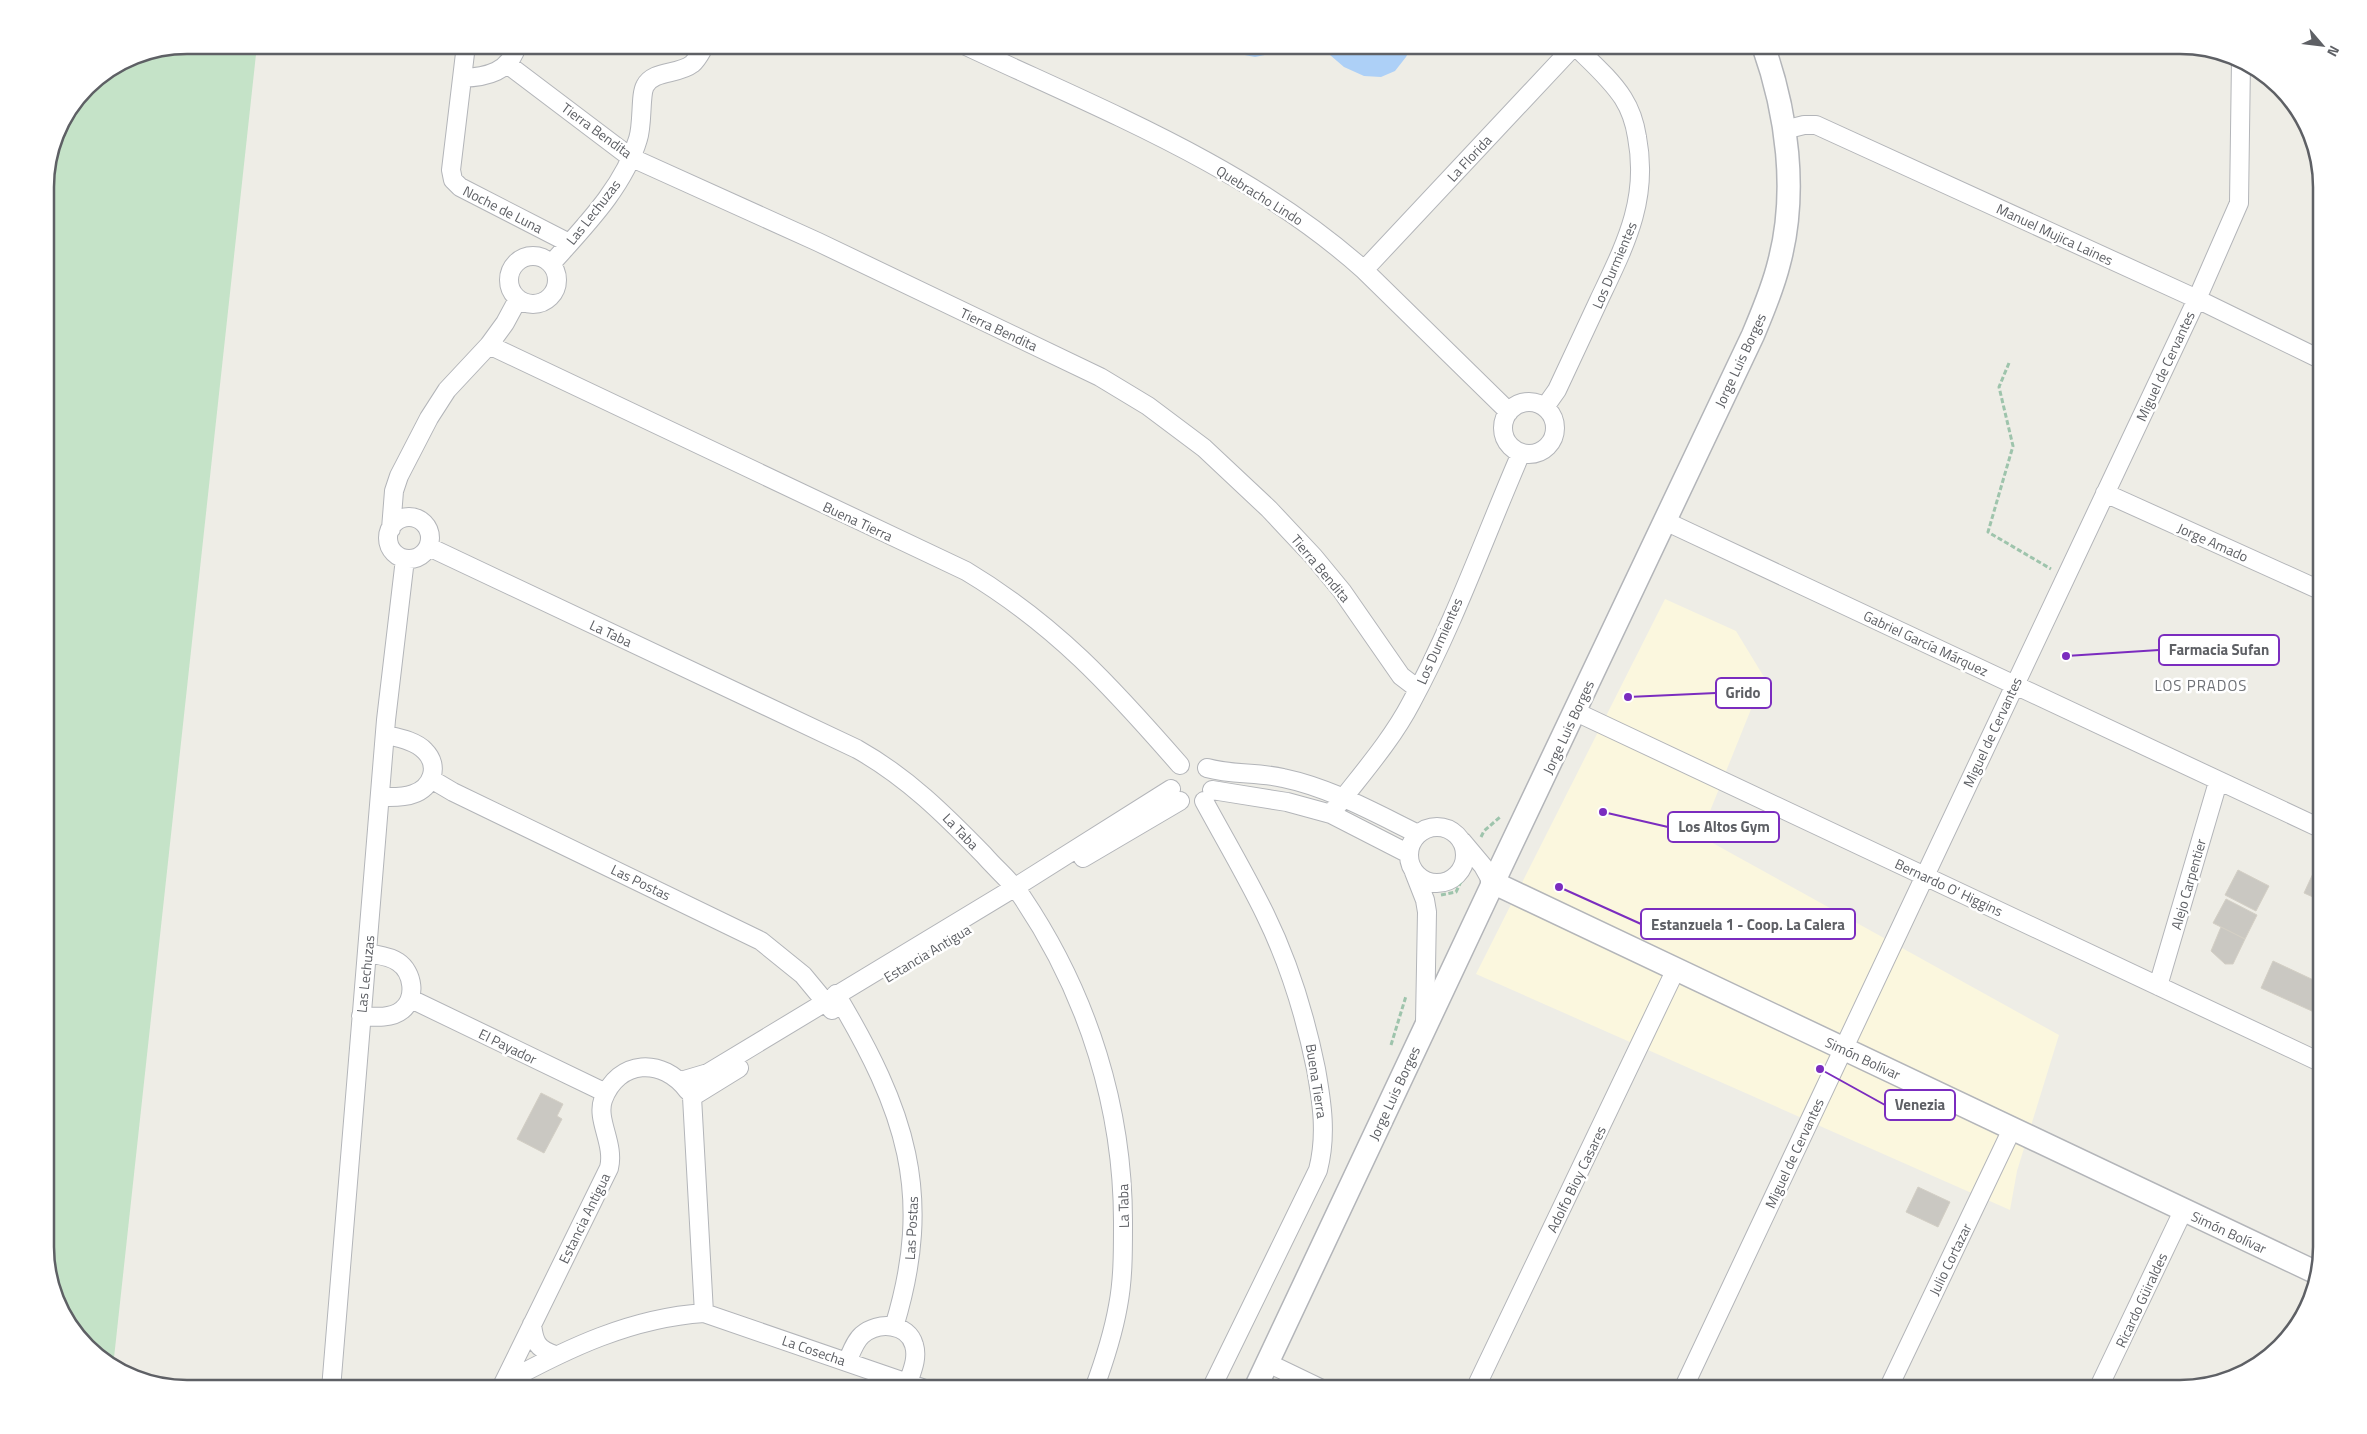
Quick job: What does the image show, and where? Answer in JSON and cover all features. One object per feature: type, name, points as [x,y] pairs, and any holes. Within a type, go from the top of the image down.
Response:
[{"type":"street","name":"Noche de Luna","points":[[465,54],[450,170],[453,180],[460,187],[570,243]]},
{"type":"street","points":[[462,78],[481,78],[497,73],[507,64],[512,54]]},
{"type":"street","name":"Las Lechuzas","points":[[551,264],[613,190],[638,140],[642,123],[644,86],[651,78],[676,72],[691,64],[698,54]]},
{"type":"street","name":"Quebracho Lindo","points":[[983,54],[1152,134],[1246,182],[1310,226],[1364,270],[1404,307],[1509,412]]},
{"type":"street","name":"La Florida","points":[[1364,270],[1566,54]]},
{"type":"street","name":"Los Durmientes","points":[[1545,407],[1557,390],[1629,236],[1637,208],[1641,177],[1640,153],[1635,125],[1624,99],[1611,82],[1583,54]]},
{"type":"street","name":"Jorge Luis Borges","points":[[1259,1380],[1492,882],[1576,712],[1753,334],[1773,285],[1782,252],[1788,206],[1789,164],[1778,94],[1766,54]]},
{"type":"street","name":"Tierra Bendita","points":[[507,64],[630,156],[818,242],[1100,377],[1148,406],[1217,460],[1269,509],[1314,557],[1347,599],[1401,676],[1418,689]]},
{"type":"street","name":"Miguel de Cervantes","points":[[1687,1380],[1924,874],[2197,299],[2239,203],[2241,69]]},
{"type":"street","name":"Manuel Mujica Laines","points":[[1784,130],[1804,125],[1816,125],[2197,299],[2313,356]]},
{"type":"street","points":[[537,256],[551,264],[557,278],[556,286],[548,300],[533,304],[518,299],[512,293],[509,278],[515,264],[521,259],[537,256]]},
{"type":"street","points":[[394,491],[402,508],[423,522],[430,533],[429,547],[419,557],[405,559],[394,553],[389,542],[394,491],[399,476],[429,418],[447,390],[489,345],[518,299]]},
{"type":"street","name":"Buena Tierra","points":[[489,345],[966,572],[996,590],[1053,632],[1084,661],[1113,689],[1180,765]]},
{"type":"street","points":[[1522,403],[1538,404],[1545,407],[1554,421],[1556,429],[1550,444],[1537,453],[1520,453],[1513,449],[1504,436],[1505,420],[1509,412],[1522,403]]},
{"type":"street","name":"Los Durmientes","points":[[1331,814],[1394,730],[1418,689],[1438,648],[1520,453]]},
{"type":"street","name":"Jorge Amado","points":[[2105,492],[2313,588]]},
{"type":"street","points":[[390,529],[399,520],[411,517],[417,518]]},
{"type":"street","name":"Gabriel García Márquez","points":[[1665,521],[2313,825]]},
{"type":"street","name":"La Taba","points":[[429,547],[858,749],[897,774],[938,807],[1018,892],[1070,980],[1104,1073],[1114,1116],[1124,1184],[1123,1265],[1119,1304],[1109,1346],[1097,1380]]},
{"type":"street","name":"Las Lechuzas","points":[[337,1380],[360,1016],[368,953],[386,735],[405,559]]},
{"type":"street","name":"Bernardo O' Higgins","points":[[1576,712],[2313,1058]]},
{"type":"street","points":[[381,797],[414,794],[424,788],[431,779],[434,769],[426,751],[414,743],[386,735]]},
{"type":"street","points":[[1409,854],[1331,814],[1286,802],[1208,795],[1192,804],[1176,795],[1172,776],[1180,765],[1186,762],[1198,762],[1207,768],[1230,773],[1283,778],[1343,798],[1418,834]]},
{"type":"street","points":[[1207,768],[1213,778],[1208,795]]},
{"type":"street","name":"Las Postas","points":[[431,779],[453,792],[761,941],[834,1002],[876,1066],[896,1113],[906,1150],[914,1192],[914,1227],[905,1292],[894,1327]]},
{"type":"street","name":"Alejo Carpentier","points":[[2158,986],[2218,782]]},
{"type":"street","name":"Estancia Antigua","points":[[504,1380],[609,1168],[612,1155],[602,1111],[602,1103],[616,1076],[625,1070],[636,1067],[660,1071],[681,1081],[708,1073],[834,1002],[1176,795]]},
{"type":"street","name":"Buena Tierra","points":[[1208,795],[1283,955],[1310,1037],[1322,1103],[1324,1132],[1323,1151],[1318,1170],[1215,1380]]},
{"type":"street","points":[[1425,1027],[1427,912],[1425,900],[1409,854],[1411,845],[1418,834],[1426,829],[1445,828],[1474,852],[1492,882]]},
{"type":"street","points":[[1414,872],[1428,882],[1436,884],[1452,879],[1461,873],[1465,858],[1461,840]]},
{"type":"street","name":"Simón Bolívar","points":[[1461,873],[1482,876],[1843,1050],[2311,1270]]},
{"type":"street","points":[[360,1016],[380,1018],[391,1015],[402,1010],[411,999],[409,977],[398,962],[368,953]]},
{"type":"street","name":"Adolfo Bioy Casares","points":[[1479,1380],[1676,969]]},
{"type":"street","name":"El Payador","points":[[411,999],[606,1093]]},
{"type":"street","name":"Estancia Antigua","points":[[692,1097],[834,1002]]},
{"type":"street","points":[[681,1081],[692,1097],[704,1313]]},
{"type":"street","name":"Julio Cortazar","points":[[1892,1380],[2012,1129]]},
{"type":"street","name":"Ricardo Güiraldes","points":[[2102,1380],[2183,1211]]},
{"type":"street","name":"La Cosecha","points":[[512,1380],[556,1355],[635,1324],[676,1315],[704,1313],[899,1380]]},
{"type":"street","points":[[532,1324],[534,1340],[537,1346],[556,1355]]},
{"type":"street","points":[[847,1362],[863,1334],[874,1328],[894,1327],[911,1337],[915,1346],[915,1380]]},
{"type":"street","points":[[1268,1362],[1304,1380]]},
{"type":"path","points":[[2009,363],[1999,387],[2013,446],[1988,532],[2064,578]]},
{"type":"path","points":[[1427,912],[1440,895],[1456,892],[1461,873],[1484,831],[1501,816]]},
{"type":"shaded area","points":[[1665,599],[1736,631],[1764,677],[1700,836],[2059,1035],[2017,1171],[2010,1210],[1476,974]]},
{"type":"green space","points":[[178,54],[256,54],[114,1358],[93,1341],[72,1314],[58,1282],[54,1256],[54,178],[58,152],[67,128],[81,106],[99,87],[113,76],[136,64],[161,56]]},
{"type":"water","points":[[1240,54],[1269,54],[1255,57]]},
{"type":"water","points":[[1325,54],[1408,54],[1395,71],[1381,77],[1364,76],[1344,67],[1330,55]]},
{"type":"building","points":[[2238,870],[2269,886],[2256,911],[2225,895]]},
{"type":"building","points":[[2313,874],[2313,897],[2304,893]]},
{"type":"building","points":[[2226,899],[2257,915],[2245,939],[2213,923]]},
{"type":"building","points":[[2221,927],[2245,939],[2233,964],[2225,964],[2211,951]]},
{"type":"building","points":[[2273,961],[2313,980],[2313,1012],[2261,988]]},
{"type":"building","points":[[541,1093],[563,1104],[557,1116],[562,1119],[544,1153],[517,1139]]},
{"type":"building","points":[[1918,1187],[1950,1202],[1938,1227],[1906,1212]]},
{"type":"place","name":"Farmacia Sufan","points":[[2066,656]]},
{"type":"place","name":"Grido","points":[[1628,697]]},
{"type":"place","name":"Los Altos Gym","points":[[1603,812]]},
{"type":"place","name":"Estanzuela 1 - Coop. La Calera","points":[[1559,887]]},
{"type":"place","name":"Venezia","points":[[1820,1069]]},
{"type":"district","name":"LOS PRADOS","points":[[2201,685]]}]
